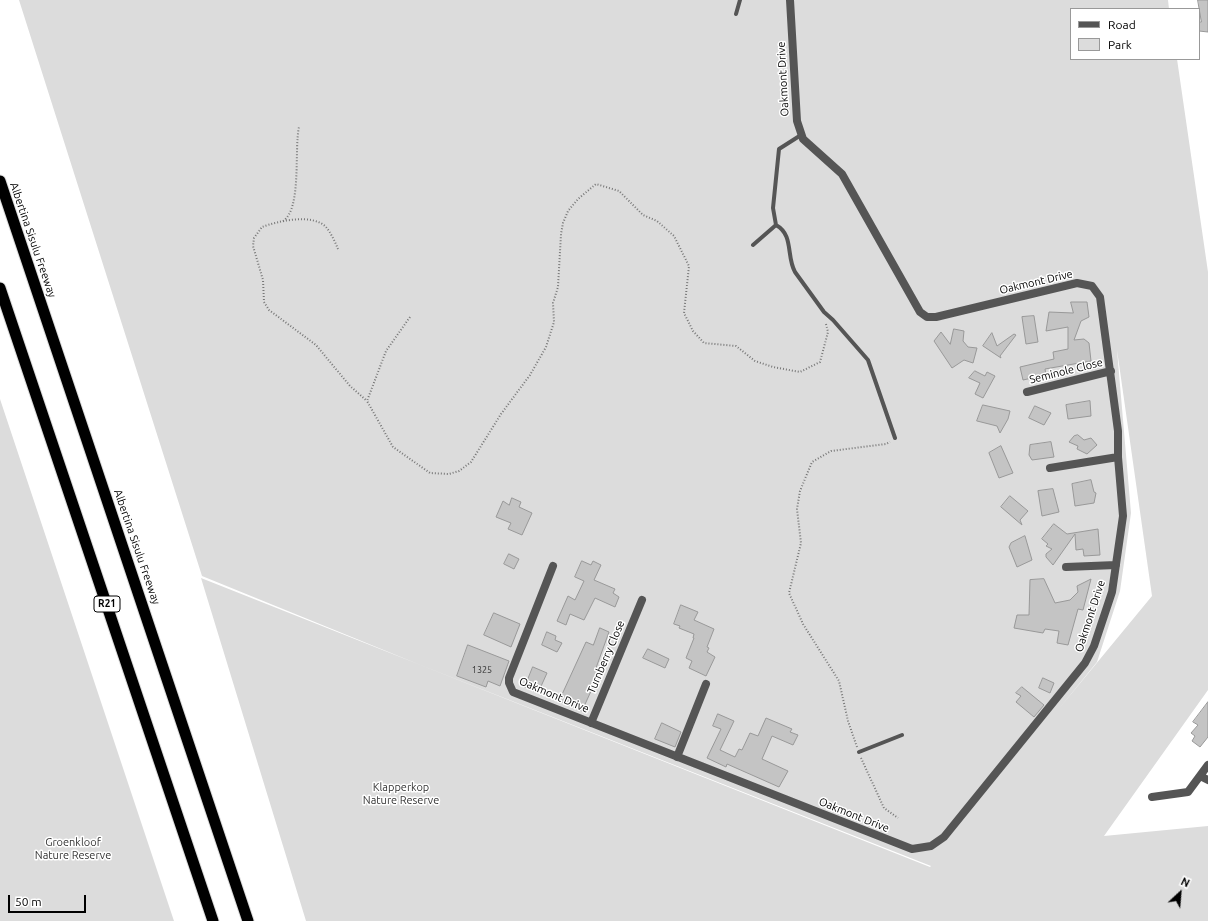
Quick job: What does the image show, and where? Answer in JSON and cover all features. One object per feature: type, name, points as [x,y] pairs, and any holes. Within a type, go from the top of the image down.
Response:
[{"type":"highway","name":"Albertina Sisulu Freeway","points":[[0,181],[248,921]]},
{"type":"highway","name":"R21","points":[[0,288],[213,921]]},
{"type":"street","name":"Oakmont Drive","points":[[553,566],[510,675],[508,684],[511,690],[517,694],[904,847],[918,849],[931,846],[944,837],[1086,663],[1094,646],[1112,592],[1123,516],[1118,457],[1118,431],[1100,297],[1097,290],[1086,284],[1077,283],[936,318],[927,316],[920,312],[842,174],[807,143],[801,135],[797,121],[790,0]]},
{"type":"street","name":"Seminole Close","points":[[1027,392],[1111,371]]},
{"type":"street","points":[[1050,468],[1118,457]]},
{"type":"street","points":[[1066,567],[1116,564]]},
{"type":"street","name":"Turnberry Close","points":[[591,723],[642,600]]},
{"type":"street","points":[[677,757],[706,684]]},
{"type":"street","points":[[1152,797],[1188,792],[1208,765]]},
{"type":"street","points":[[1200,776],[1208,780]]},
{"type":"lane","points":[[736,14],[740,0]]},
{"type":"lane","points":[[801,135],[778,149],[773,208],[776,225],[788,239],[792,265],[824,312],[833,320],[868,360],[895,438]]},
{"type":"lane","points":[[753,245],[776,225]]},
{"type":"lane","points":[[859,752],[902,735]]},
{"type":"path","points":[[282,222],[288,218],[293,205],[296,139],[299,127]]},
{"type":"path","points":[[338,249],[325,227],[317,222],[308,220],[282,222],[262,227],[254,238],[253,246],[263,280],[264,302],[269,310],[316,345],[350,386],[367,401],[393,447],[430,473],[448,474],[459,472],[471,462],[501,414],[530,375],[546,347],[554,322],[553,303],[558,287],[563,223],[568,212],[578,199],[596,184],[620,191],[643,214],[657,221],[674,236],[689,266],[684,313],[692,331],[704,343],[736,346],[755,361],[773,367],[800,372],[820,362],[828,332],[824,312]]},
{"type":"path","points":[[367,401],[386,351],[410,317]]},
{"type":"path","points":[[895,438],[886,444],[831,451],[812,462],[800,491],[797,508],[801,543],[789,593],[803,624],[839,681],[848,721],[859,752],[884,808],[898,818]]},
{"type":"green space","name":"Klapperkop Nature Reserve","points":[[19,0],[1168,0],[1169,8],[1070,8],[1070,60],[1177,60],[1208,272],[1208,690],[1104,836],[1208,826],[1208,921],[306,921],[201,578],[930,867],[931,866],[418,664],[202,576]],"holes":[[[1117,350],[1152,596],[1058,710],[1097,662],[1120,591],[1131,513]]]},
{"type":"green space","name":"Groenkloof Nature Reserve","points":[[0,399],[174,921],[0,921]]},
{"type":"building","points":[[1198,0],[1208,0],[1208,32],[1200,31],[1201,22]]},
{"type":"building","points":[[1071,302],[1087,302],[1089,317],[1081,321],[1074,340],[1084,339],[1089,343],[1091,361],[1045,369],[1046,375],[1023,380],[1020,367],[1054,359],[1053,352],[1068,349],[1068,327],[1046,331],[1049,312],[1073,313]]},
{"type":"building","points":[[1034,316],[1038,342],[1026,344],[1022,317]]},
{"type":"building","points":[[954,329],[964,331],[963,341],[968,347],[977,348],[973,363],[964,360],[952,368],[934,341],[941,332],[950,344]]},
{"type":"building","points":[[992,333],[997,346],[1014,334],[1016,335],[1000,356],[1001,358],[983,346]]},
{"type":"building","points":[[975,371],[985,376],[987,372],[995,376],[983,398],[975,394],[980,383],[969,378]]},
{"type":"building","points":[[1090,401],[1091,416],[1068,419],[1066,405]]},
{"type":"building","points":[[983,405],[1010,411],[1008,419],[1000,433],[997,426],[977,421]]},
{"type":"building","points":[[1035,406],[1051,413],[1044,425],[1029,418]]},
{"type":"building","points":[[1078,435],[1084,440],[1091,438],[1097,445],[1087,454],[1077,449],[1078,446],[1069,442],[1074,436]]},
{"type":"building","points":[[1051,442],[1054,457],[1032,460],[1029,455],[1030,445]]},
{"type":"building","points":[[1001,446],[1013,473],[999,478],[989,453]]},
{"type":"building","points":[[1091,480],[1094,492],[1096,493],[1094,503],[1075,506],[1072,484]]},
{"type":"building","points":[[1053,489],[1059,512],[1042,516],[1038,491]]},
{"type":"building","points":[[1010,496],[1028,511],[1020,520],[1022,525],[1001,507]]},
{"type":"building","points":[[512,498],[521,502],[519,507],[532,513],[522,535],[508,529],[511,523],[496,517],[503,501],[509,505]]},
{"type":"building","points":[[1054,524],[1067,534],[1098,529],[1100,555],[1084,556],[1083,549],[1076,550],[1075,534],[1053,565],[1046,557],[1046,554],[1052,549],[1046,546],[1048,544],[1042,539]]},
{"type":"building","points":[[1025,536],[1032,560],[1017,567],[1009,547],[1011,543]]},
{"type":"building","points":[[509,554],[519,559],[514,569],[504,564]]},
{"type":"building","points":[[582,561],[591,565],[593,561],[601,565],[594,580],[615,589],[613,593],[619,597],[615,607],[595,598],[584,620],[570,614],[566,625],[557,621],[568,596],[575,600],[584,581],[575,577]]},
{"type":"building","points":[[1044,579],[1055,603],[1070,600],[1078,592],[1077,586],[1091,579],[1083,610],[1078,609],[1068,645],[1057,643],[1059,631],[1045,629],[1043,633],[1014,628],[1017,615],[1029,615],[1030,580]]},
{"type":"building","points":[[681,605],[698,612],[694,620],[714,629],[707,647],[709,648],[707,652],[715,657],[706,676],[689,668],[692,661],[686,658],[694,638],[694,634],[679,628],[680,626],[674,624]]},
{"type":"building","points":[[494,613],[520,624],[511,647],[484,635]]},
{"type":"building","points":[[600,628],[609,632],[596,668],[602,671],[598,681],[596,680],[582,711],[559,701],[586,642],[593,645]]},
{"type":"building","points":[[547,632],[556,636],[555,640],[562,643],[557,652],[542,645]]},
{"type":"building","points":[[468,645],[509,661],[500,686],[488,681],[486,687],[457,676]]},
{"type":"building","points":[[648,649],[669,659],[665,668],[643,658]]},
{"type":"building","points":[[533,667],[547,673],[538,693],[525,687]]},
{"type":"building","points":[[1043,678],[1054,683],[1050,693],[1039,688]]},
{"type":"building","points":[[1022,687],[1044,705],[1034,717],[1016,702],[1021,696],[1016,693]]},
{"type":"building","points":[[1208,702],[1208,737],[1200,747],[1192,741],[1195,736],[1191,733],[1198,725],[1193,722]]},
{"type":"building","points":[[718,714],[734,721],[720,750],[735,757],[739,749],[742,750],[750,733],[758,736],[766,718],[792,729],[790,732],[798,735],[793,745],[772,736],[762,759],[788,771],[779,787],[727,764],[726,767],[707,758],[721,729],[713,726]]},
{"type":"building","points":[[662,723],[681,732],[675,747],[655,739]]}]
